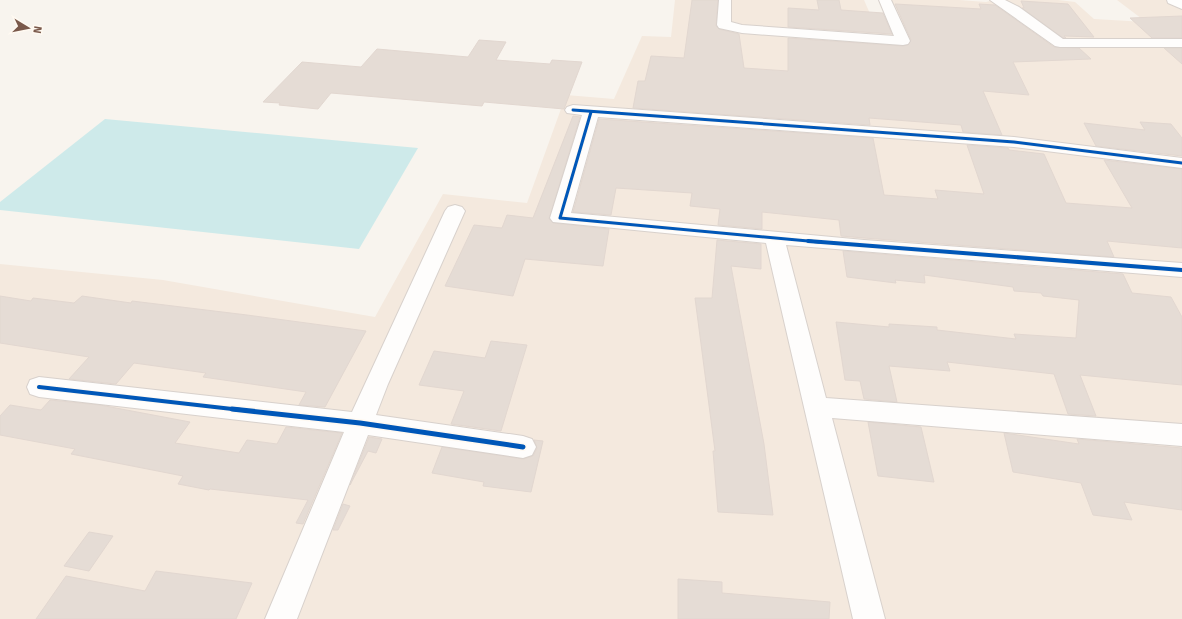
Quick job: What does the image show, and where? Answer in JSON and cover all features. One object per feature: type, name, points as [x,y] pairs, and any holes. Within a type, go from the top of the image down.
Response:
[{"type":"street","points":[[725,0],[724,25],[742,29],[903,41],[885,0]]},
{"type":"street","points":[[996,0],[1014,10],[1060,43],[1182,43]]},
{"type":"street","points":[[1172,0],[1182,5]]},
{"type":"street","points":[[1182,163],[1014,142],[582,111],[560,218],[1182,270]]},
{"type":"street","points":[[281,619],[376,384],[455,211]]},
{"type":"street","points":[[774,237],[869,619]]},
{"type":"street","points":[[39,387],[360,423],[523,447]]},
{"type":"street","points":[[816,407],[1182,434]]},
{"type":"shaded area","points":[[675,0],[864,0],[878,32],[908,35],[895,13],[891,0],[959,0],[986,2],[994,0],[1058,0],[1075,2],[1094,19],[1146,22],[1117,0],[1182,0],[1182,619],[0,619],[0,264],[163,280],[375,317],[443,194],[527,203],[566,95],[614,99],[642,36],[671,37]]},
{"type":"water","points":[[105,119],[418,148],[359,249],[0,210],[0,202]]},
{"type":"building","points":[[692,0],[718,0],[716,26],[719,29],[739,34],[744,68],[788,71],[788,38],[903,46],[908,45],[911,40],[895,4],[981,9],[979,4],[995,5],[1054,47],[1079,48],[1091,59],[1013,62],[1029,95],[983,91],[1002,135],[963,132],[961,125],[869,118],[870,125],[633,108],[638,81],[645,81],[651,56],[684,58]]},
{"type":"building","points":[[817,0],[839,0],[841,10],[883,13],[892,34],[788,27],[788,8],[819,10]]},
{"type":"building","points":[[1021,1],[1068,4],[1094,37],[1064,36],[1066,38],[1063,38],[1022,8],[1024,8]]},
{"type":"building","points":[[1182,16],[1182,38],[1152,38],[1130,18]]},
{"type":"building","points":[[479,40],[506,42],[496,60],[550,64],[552,60],[582,62],[564,109],[484,102],[482,106],[331,93],[318,109],[263,102],[302,62],[361,67],[377,49],[468,57]]},
{"type":"building","points":[[1164,48],[1182,48],[1182,64]]},
{"type":"building","points":[[573,116],[580,117],[549,219],[553,223],[609,229],[603,266],[525,259],[513,296],[445,286],[474,225],[502,228],[507,215],[533,218]]},
{"type":"building","points":[[599,119],[873,138],[884,195],[938,199],[935,190],[984,194],[967,145],[1008,148],[1009,150],[1044,154],[1066,203],[1132,208],[1104,160],[1182,169],[1182,248],[1107,241],[1114,257],[864,238],[841,236],[839,220],[762,212],[762,229],[718,225],[720,209],[690,206],[692,193],[616,188],[611,215],[573,212]]},
{"type":"building","points":[[1140,122],[1171,124],[1182,138],[1182,156],[1096,146],[1084,123],[1145,130]]},
{"type":"building","points":[[717,240],[761,244],[761,269],[731,266],[764,444],[773,515],[718,512],[713,451],[715,451],[695,298],[712,298]]},
{"type":"building","points":[[843,251],[1123,274],[1132,293],[1171,297],[1182,317],[1182,385],[1080,375],[1096,416],[1068,414],[1054,374],[947,362],[950,371],[889,366],[897,402],[864,399],[860,381],[845,380],[836,322],[889,327],[889,324],[937,327],[937,330],[1016,339],[1014,334],[1076,338],[1079,300],[1043,296],[1041,293],[1014,291],[1013,287],[924,275],[925,283],[895,280],[896,283],[847,277]]},
{"type":"building","points":[[0,296],[31,301],[33,298],[74,303],[82,296],[131,303],[132,301],[247,315],[366,331],[325,407],[299,405],[306,392],[203,377],[206,373],[134,363],[116,384],[69,379],[89,357],[0,343]]},
{"type":"building","points":[[491,341],[527,345],[501,431],[451,424],[464,391],[419,385],[434,351],[485,358]]},
{"type":"building","points":[[50,400],[100,405],[190,422],[175,443],[239,453],[247,440],[277,444],[286,427],[342,433],[303,524],[296,523],[308,500],[209,490],[178,484],[183,476],[71,454],[75,449],[0,435],[0,416],[10,405],[41,410]]},
{"type":"building","points":[[868,422],[921,427],[934,482],[878,476]]},
{"type":"building","points":[[1004,433],[1079,444],[1077,439],[1182,448],[1182,510],[1124,502],[1132,520],[1093,515],[1081,483],[1013,472]]},
{"type":"building","points":[[369,437],[382,439],[376,453],[368,451],[350,485]]},
{"type":"building","points":[[534,440],[543,441],[531,492],[483,486],[484,482],[432,473],[442,447],[523,459],[533,456],[537,448]]},
{"type":"building","points":[[343,504],[350,506],[338,530],[333,530]]},
{"type":"building","points":[[89,532],[113,536],[89,571],[64,566]]},
{"type":"building","points":[[156,571],[252,583],[236,619],[36,619],[66,576],[145,591]]},
{"type":"building","points":[[678,579],[722,582],[722,593],[830,602],[829,619],[678,619]]},
{"type":"cycle path","points":[[573,110],[1014,142],[1182,163]]},
{"type":"cycle path","points":[[591,112],[560,218],[864,246],[1182,270]]},
{"type":"cycle path","points":[[39,387],[360,423],[523,447]]}]
